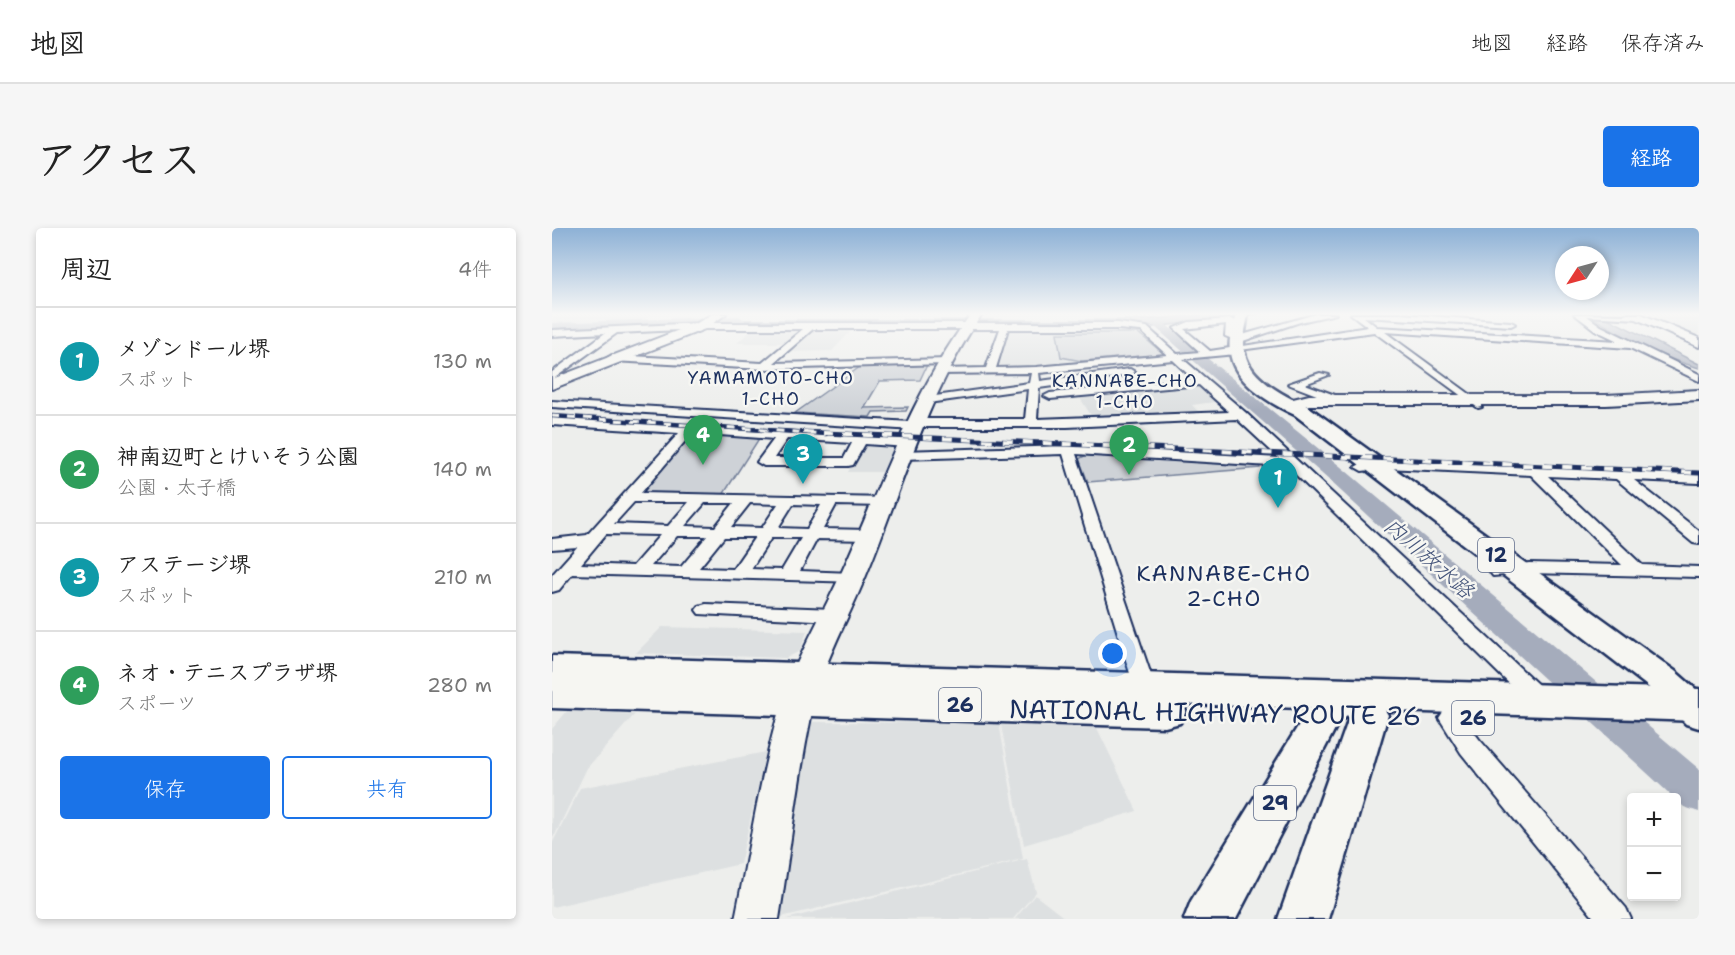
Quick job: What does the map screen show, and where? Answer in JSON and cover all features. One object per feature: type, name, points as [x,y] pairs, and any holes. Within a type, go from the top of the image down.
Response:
[{"type":"highway","name":"NATIONAL HIGHWAY ROUTE 26","points":[[552,670],[801,689],[1347,708],[1558,707],[1678,715]]},
{"type":"highway","name":"NATIONAL HIGHWAY ROUTE 26","points":[[552,693],[1144,687],[1451,718],[1558,707]]},
{"type":"main road","name":"12","points":[[1240,346],[1239,362],[1247,373],[1289,391],[1302,411],[1368,466],[1507,571],[1663,680],[1678,715]]},
{"type":"main road","name":"29","points":[[1209,919],[1347,708]]},
{"type":"main road","points":[[1303,919],[1347,708]]},
{"type":"street","points":[[557,374],[593,346]]},
{"type":"street","points":[[552,384],[643,346]]},
{"type":"street","points":[[764,366],[787,346]]},
{"type":"street","points":[[757,919],[801,689],[852,578],[913,430],[953,346]]},
{"type":"street","points":[[990,371],[998,346]]},
{"type":"street","points":[[1166,346],[1558,707]]},
{"type":"street","points":[[1198,346],[1205,354]]},
{"type":"street","points":[[552,421],[860,441],[913,430],[1034,392],[1205,354],[1228,346]]},
{"type":"street","points":[[1397,346],[1474,403]]},
{"type":"street","points":[[1635,346],[1699,378]]},
{"type":"street","points":[[612,358],[764,366],[944,367],[990,371],[1036,370],[1181,359]]},
{"type":"street","points":[[557,374],[587,369]]},
{"type":"street","points":[[1031,423],[1036,370]]},
{"type":"street","points":[[1687,372],[1699,372]]},
{"type":"street","points":[[1289,391],[1324,375]]},
{"type":"street","points":[[1034,392],[1203,381]]},
{"type":"street","points":[[1289,391],[1309,400],[1592,405],[1699,400]]},
{"type":"street","points":[[1289,391],[1339,400]]},
{"type":"street","points":[[1289,391],[1474,403],[1699,396]]},
{"type":"street","points":[[552,404],[913,430],[1068,450],[1291,463]]},
{"type":"street","points":[[552,586],[688,430],[714,414]]},
{"type":"street","points":[[913,430],[1241,415]]},
{"type":"street","points":[[782,437],[764,462],[848,462],[860,441]]},
{"type":"street","points":[[1068,450],[1144,687]]},
{"type":"street","points":[[1368,466],[1699,479]]},
{"type":"street","points":[[1536,472],[1637,570]]},
{"type":"street","points":[[1619,475],[1699,539]]},
{"type":"street","points":[[631,496],[883,501]]},
{"type":"street","points":[[638,572],[701,498]]},
{"type":"street","points":[[686,573],[746,498]]},
{"type":"street","points":[[738,575],[789,499]]},
{"type":"street","points":[[788,576],[831,500]]},
{"type":"street","points":[[552,544],[597,534],[674,531],[869,535]]},
{"type":"street","points":[[567,569],[852,578]]},
{"type":"street","points":[[1507,571],[1699,572]]},
{"type":"street","points":[[706,610],[834,615]]},
{"type":"street","points":[[1451,718],[1470,746],[1615,919]]},
{"type":"shaded area","points":[[791,346],[837,346],[832,351],[785,352]]},
{"type":"shaded area","points":[[1002,346],[1159,346],[1169,354],[1045,367],[995,368]]},
{"type":"shaded area","points":[[1059,346],[1154,346],[1164,354],[1082,361],[1061,357]]},
{"type":"shaded area","points":[[927,365],[920,380],[880,381],[864,408],[908,407],[906,411],[873,412],[870,417],[795,413],[860,367]]},
{"type":"shaded area","points":[[1197,383],[1222,401],[1192,405],[1202,415],[1094,420],[1078,395]]},
{"type":"shaded area","points":[[692,434],[760,437],[723,495],[639,494]]},
{"type":"shaded area","points":[[864,444],[896,446],[882,472],[848,472]]},
{"type":"shaded area","points":[[1086,455],[1259,464],[1260,468],[1088,482],[1079,459]]},
{"type":"shaded area","points":[[662,627],[807,631],[800,651],[786,658],[636,653]]},
{"type":"shaded area","points":[[567,711],[635,714],[587,768],[555,835],[552,836],[552,729]]},
{"type":"shaded area","points":[[811,722],[999,723],[1023,859],[777,918],[805,732]]},
{"type":"shaded area","points":[[1001,725],[1097,728],[1137,811],[1024,845]]},
{"type":"shaded area","points":[[766,752],[740,864],[552,907],[552,844],[580,788]]},
{"type":"shaded area","points":[[1027,859],[1036,892],[1013,919],[786,919]]},
{"type":"shaded area","points":[[1035,895],[1066,919],[1015,919]]},
{"type":"water","points":[[1644,346],[1663,346],[1699,364],[1699,368]]},
{"type":"waterway","name":"内川放水路","points":[[1186,346],[1338,476],[1699,794]]},
{"type":"railway","points":[[552,416],[826,434]]},
{"type":"railway","points":[[803,432],[1699,473]]},
{"type":"place","name":"ネオ・テニスプラザ堺","points":[[703,465]]},
{"type":"place","name":"神南辺町とけいそう公園","points":[[1129,475]]},
{"type":"place","name":"アステージ堺","points":[[803,484]]},
{"type":"place","name":"メゾンドール堺","points":[[1278,508]]},
{"type":"district","name":"YAMAMOTO-CHO 1-CHO","points":[[771,388]]},
{"type":"district","name":"KANNABE-CHO 1-CHO","points":[[1125,391]]},
{"type":"district","name":"KANNABE-CHO 2-CHO","points":[[1224,586]]}]
